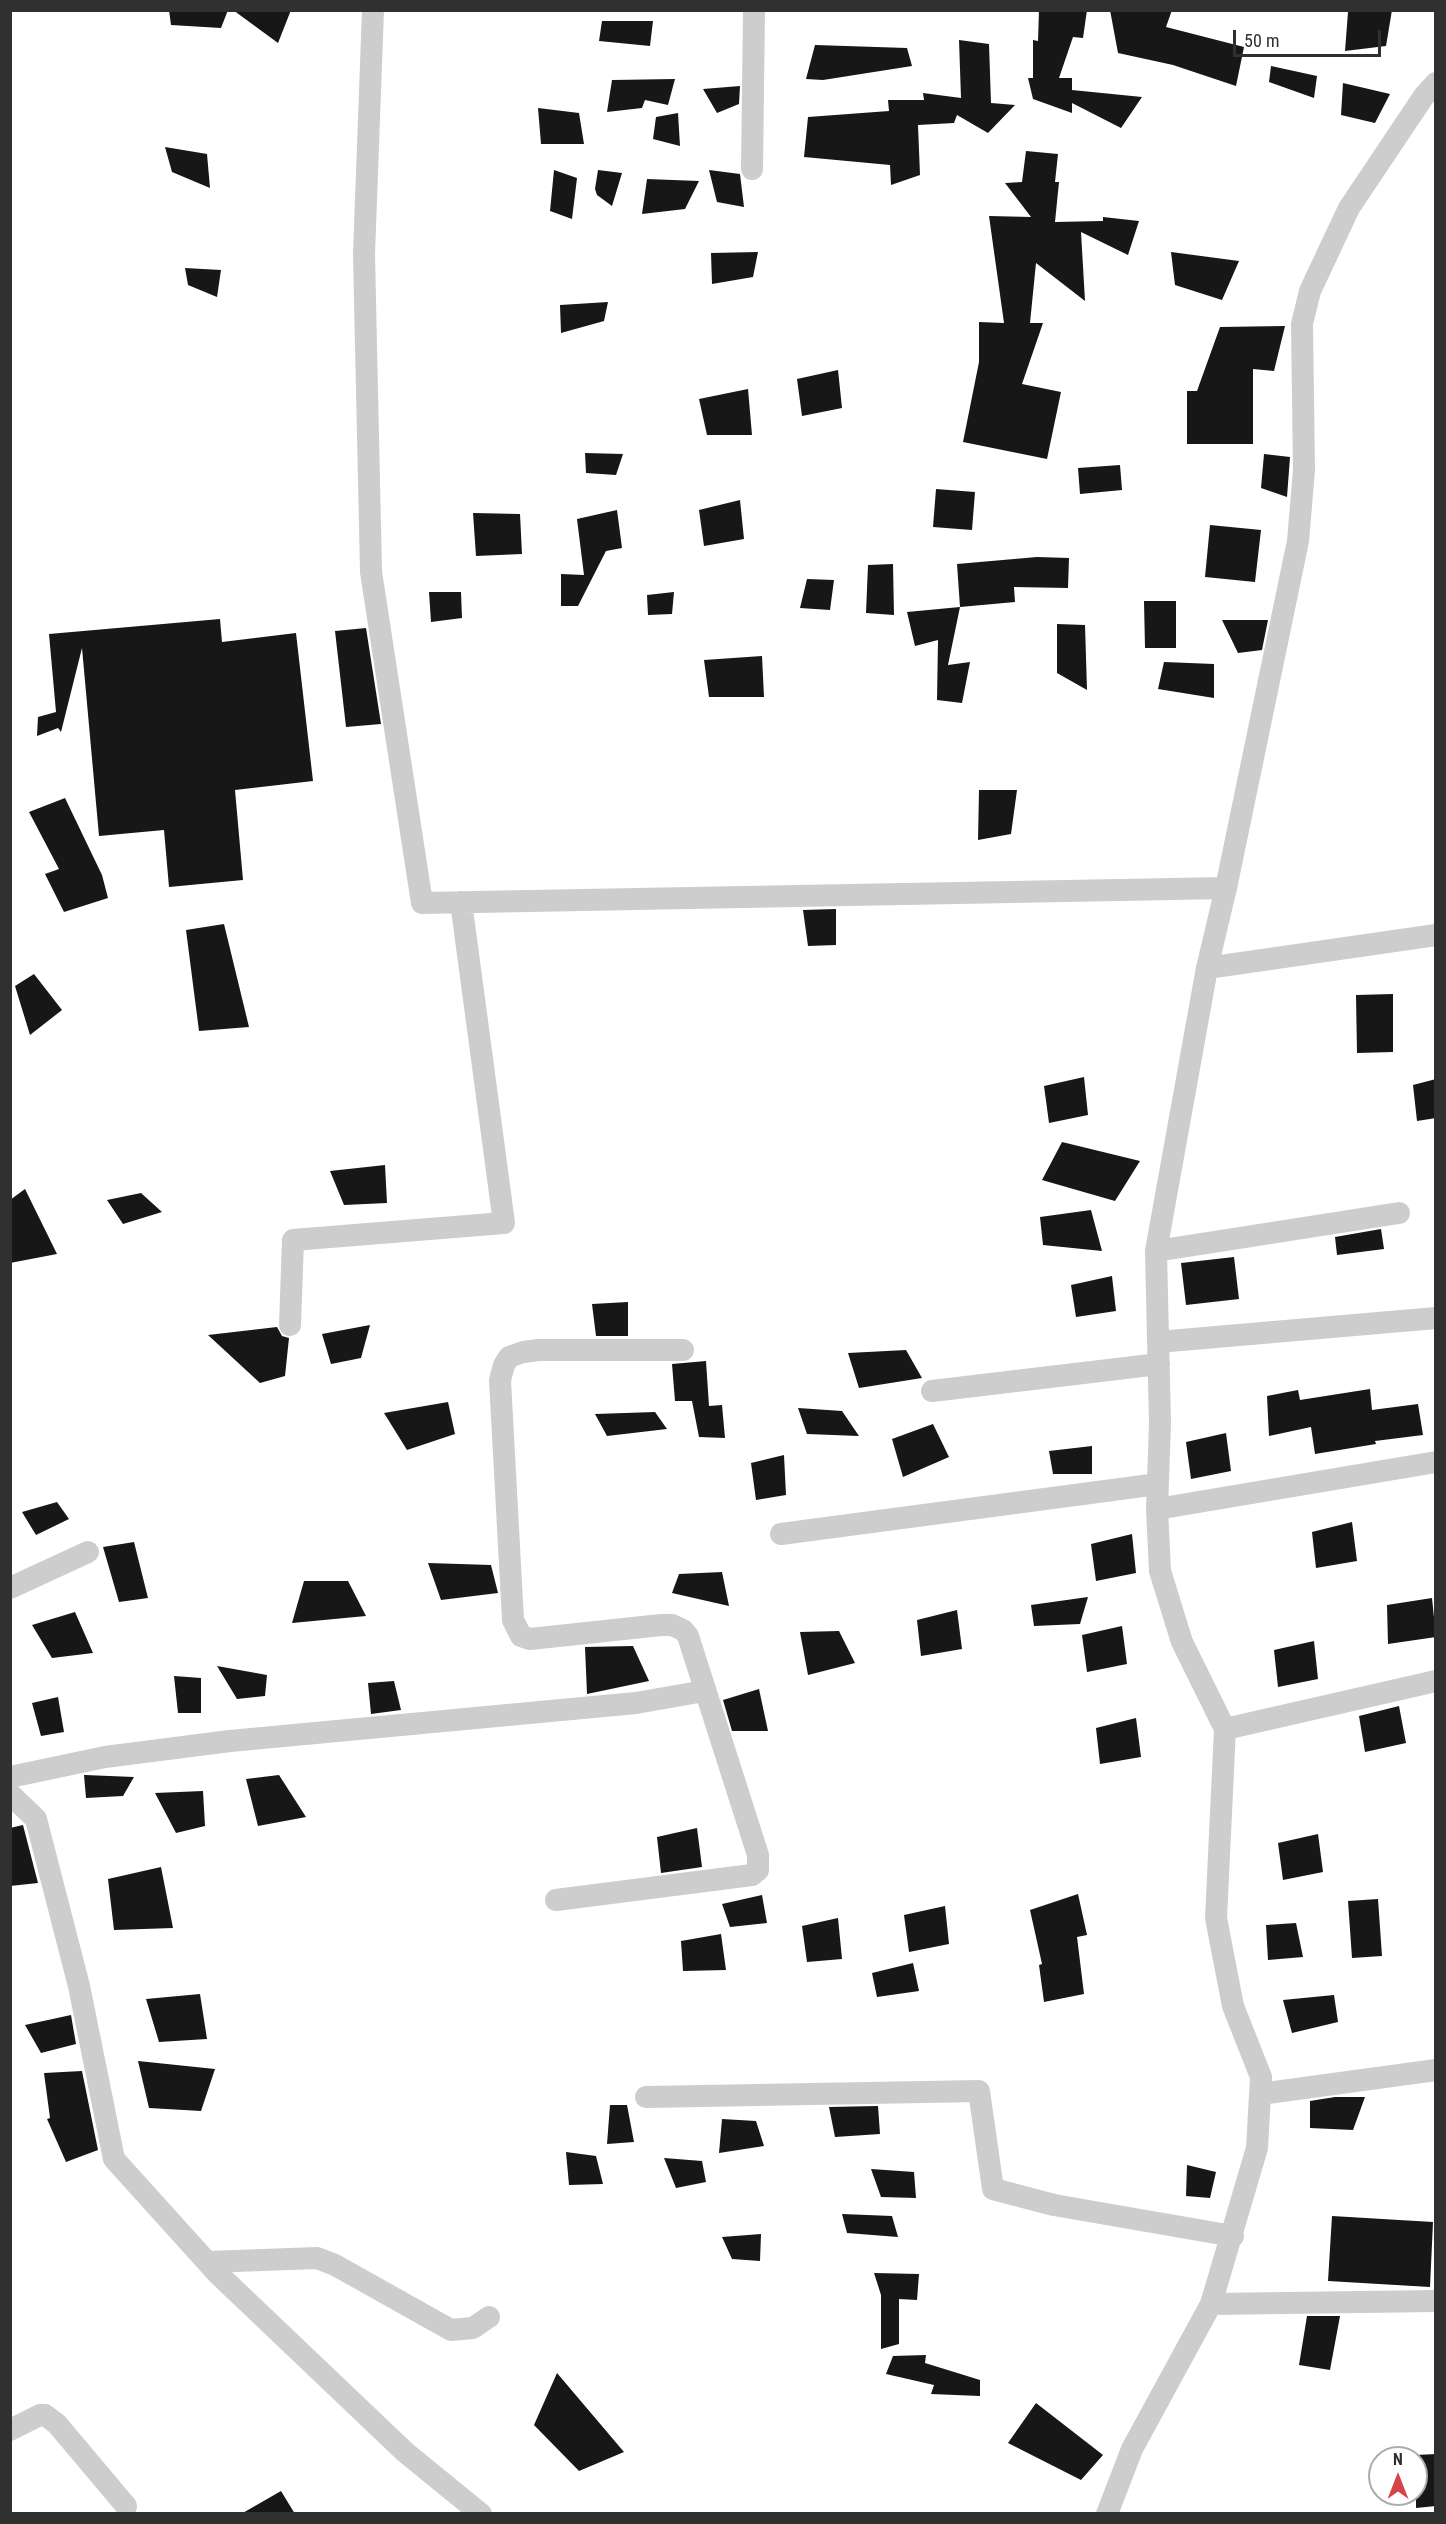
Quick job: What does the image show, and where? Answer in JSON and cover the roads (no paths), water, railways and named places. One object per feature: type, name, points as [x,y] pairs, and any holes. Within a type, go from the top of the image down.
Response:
[{"type":"street","points":[[373,10],[364,254],[371,572],[422,903],[1226,888]]},
{"type":"street","points":[[752,169],[754,10]]},
{"type":"street","points":[[1107,2514],[1132,2449],[1211,2304],[1233,2236],[1257,2148],[1261,2077],[1233,2006],[1216,1918],[1225,1729],[1182,1642],[1160,1571],[1157,1509],[1156,1251],[1207,968],[1226,888],[1298,541],[1304,470],[1302,324],[1310,291],[1349,208],[1424,96],[1436,83]]},
{"type":"street","points":[[290,1325],[293,1240],[504,1223],[460,902]]},
{"type":"street","points":[[1207,968],[1436,935]]},
{"type":"street","points":[[1156,1251],[1399,1213]]},
{"type":"street","points":[[932,1391],[1158,1353],[1436,1318]]},
{"type":"street","points":[[556,1900],[757,1873],[758,1855],[688,1636],[679,1627],[661,1625],[530,1639],[520,1636],[513,1620],[500,1380],[509,1357],[522,1352],[539,1350],[683,1350]]},
{"type":"street","points":[[1157,1509],[1436,1462]]},
{"type":"street","points":[[781,1534],[1158,1484]]},
{"type":"street","points":[[10,1588],[88,1552]]},
{"type":"street","points":[[1225,1729],[1436,1681]]},
{"type":"street","points":[[10,1778],[105,1756],[636,1703],[704,1691]]},
{"type":"street","points":[[10,1794],[36,1819],[79,1986],[114,2159],[207,2262],[405,2452],[481,2514]]},
{"type":"street","points":[[1260,2094],[1436,2070]]},
{"type":"street","points":[[646,2097],[979,2091],[993,2189],[1054,2205],[1233,2236]]},
{"type":"street","points":[[207,2262],[317,2258],[335,2265],[451,2330],[473,2328],[489,2317]]},
{"type":"street","points":[[1211,2304],[1436,2301]]},
{"type":"street","points":[[10,2430],[40,2415],[45,2415],[57,2424],[123,2511]]}]
